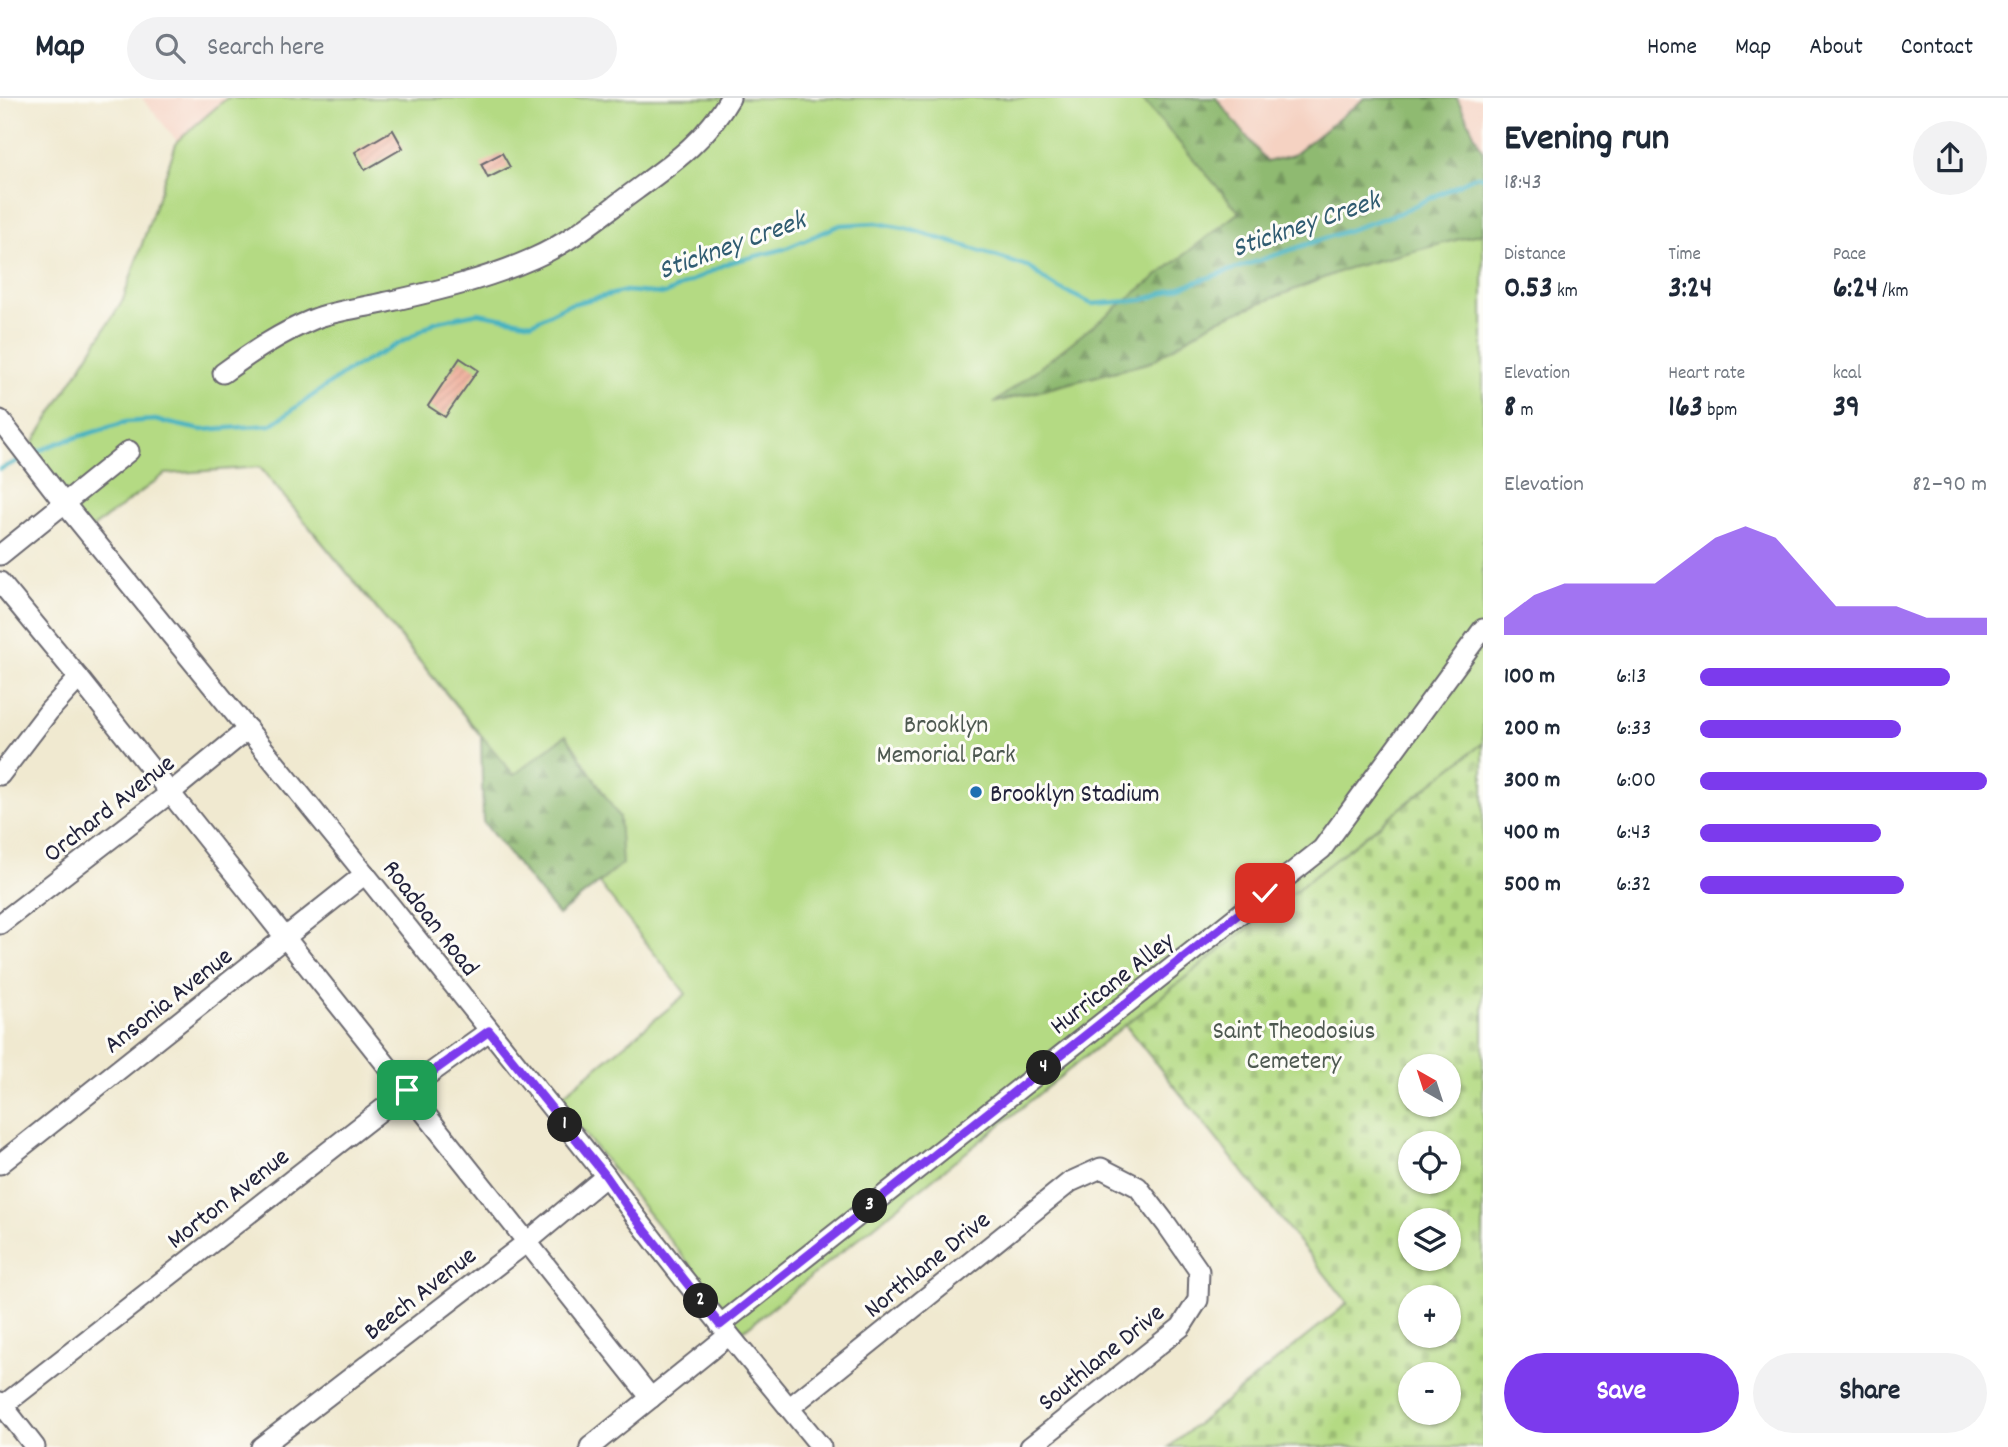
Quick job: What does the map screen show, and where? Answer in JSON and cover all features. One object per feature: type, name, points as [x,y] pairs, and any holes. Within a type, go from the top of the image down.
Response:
[{"type":"street","points":[[223,373],[280,334],[317,318],[436,291],[491,275],[536,257],[574,235],[685,154],[722,113],[730,98]]},
{"type":"street","name":"Roadoan Road","points":[[6,428],[606,1176],[633,1215],[724,1330],[821,1447]]},
{"type":"street","points":[[0,555],[129,451]]},
{"type":"street","points":[[0,582],[651,1398]]},
{"type":"street","name":"Hurricane Alley","points":[[590,1447],[651,1398],[724,1330],[1322,849],[1483,629]]},
{"type":"street","points":[[0,775],[49,711],[79,678]]},
{"type":"street","name":"Orchard Avenue","points":[[0,924],[248,729]]},
{"type":"street","name":"Ansonia Avenue","points":[[0,1164],[365,874]]},
{"type":"street","name":"Morton Avenue","points":[[1,1405],[407,1090],[489,1031]]},
{"type":"street","name":"Northlane Drive","points":[[789,1408],[1070,1182],[1101,1168],[1138,1187],[1167,1225],[1199,1271],[1198,1300]]},
{"type":"street","name":"Beech Avenue","points":[[261,1447],[527,1242],[606,1176]]},
{"type":"street","name":"Southlane Drive","points":[[1030,1447],[1181,1327],[1198,1300]]},
{"type":"street","points":[[1,1405],[35,1447]]},
{"type":"shaded area","points":[[142,98],[227,98],[177,141]]},
{"type":"shaded area","points":[[1216,98],[1365,98],[1293,156],[1267,162]]},
{"type":"shaded area","points":[[1457,98],[1483,98],[1483,152]]},
{"type":"green space","name":"Brooklyn Memorial Park","points":[[227,98],[1141,98],[1239,212],[994,403],[1151,362],[1213,322],[1349,268],[1483,233],[1483,743],[743,1331],[557,1100],[686,994],[599,883],[622,864],[619,817],[566,735],[514,775],[260,467],[165,474],[87,532],[26,454],[123,300],[177,141]]},
{"type":"green space","points":[[832,98],[1216,98],[1267,162],[1293,155],[1365,98],[1457,98],[1483,152],[1483,233],[1349,268],[1213,322],[1151,362],[992,403],[1239,212]]},
{"type":"green space","points":[[260,467],[566,735],[619,816],[623,864],[558,915],[483,822],[481,736]]},
{"type":"green space","name":"Saint Theodosius Cemetery","points":[[1483,743],[1483,1447],[1169,1447],[1348,1303],[1125,1025]]},
{"type":"building","points":[[393,130],[403,148],[365,170],[355,152]]},
{"type":"building","points":[[502,153],[510,167],[488,178],[481,164]]},
{"type":"building","points":[[460,358],[478,370],[445,417],[428,406]]},
{"type":"waterway","name":"Stickney Creek","points":[[32,454],[126,422],[155,420],[201,430],[271,425],[349,370],[435,322],[478,313],[532,323],[567,305],[626,291],[665,294],[728,263],[784,249],[840,225],[876,223],[904,228],[958,244],[1029,267],[1050,284],[1092,304],[1143,300],[1399,213],[1477,176],[1483,177]]},
{"type":"waterway","name":"Stickney Creek","points":[[0,469],[24,458]]},
{"type":"place","name":"Brooklyn Stadium","points":[[976,792]]},
{"type":"route","points":[[407,1090],[489,1031],[606,1176],[633,1215],[720,1325],[1265,893]]}]
